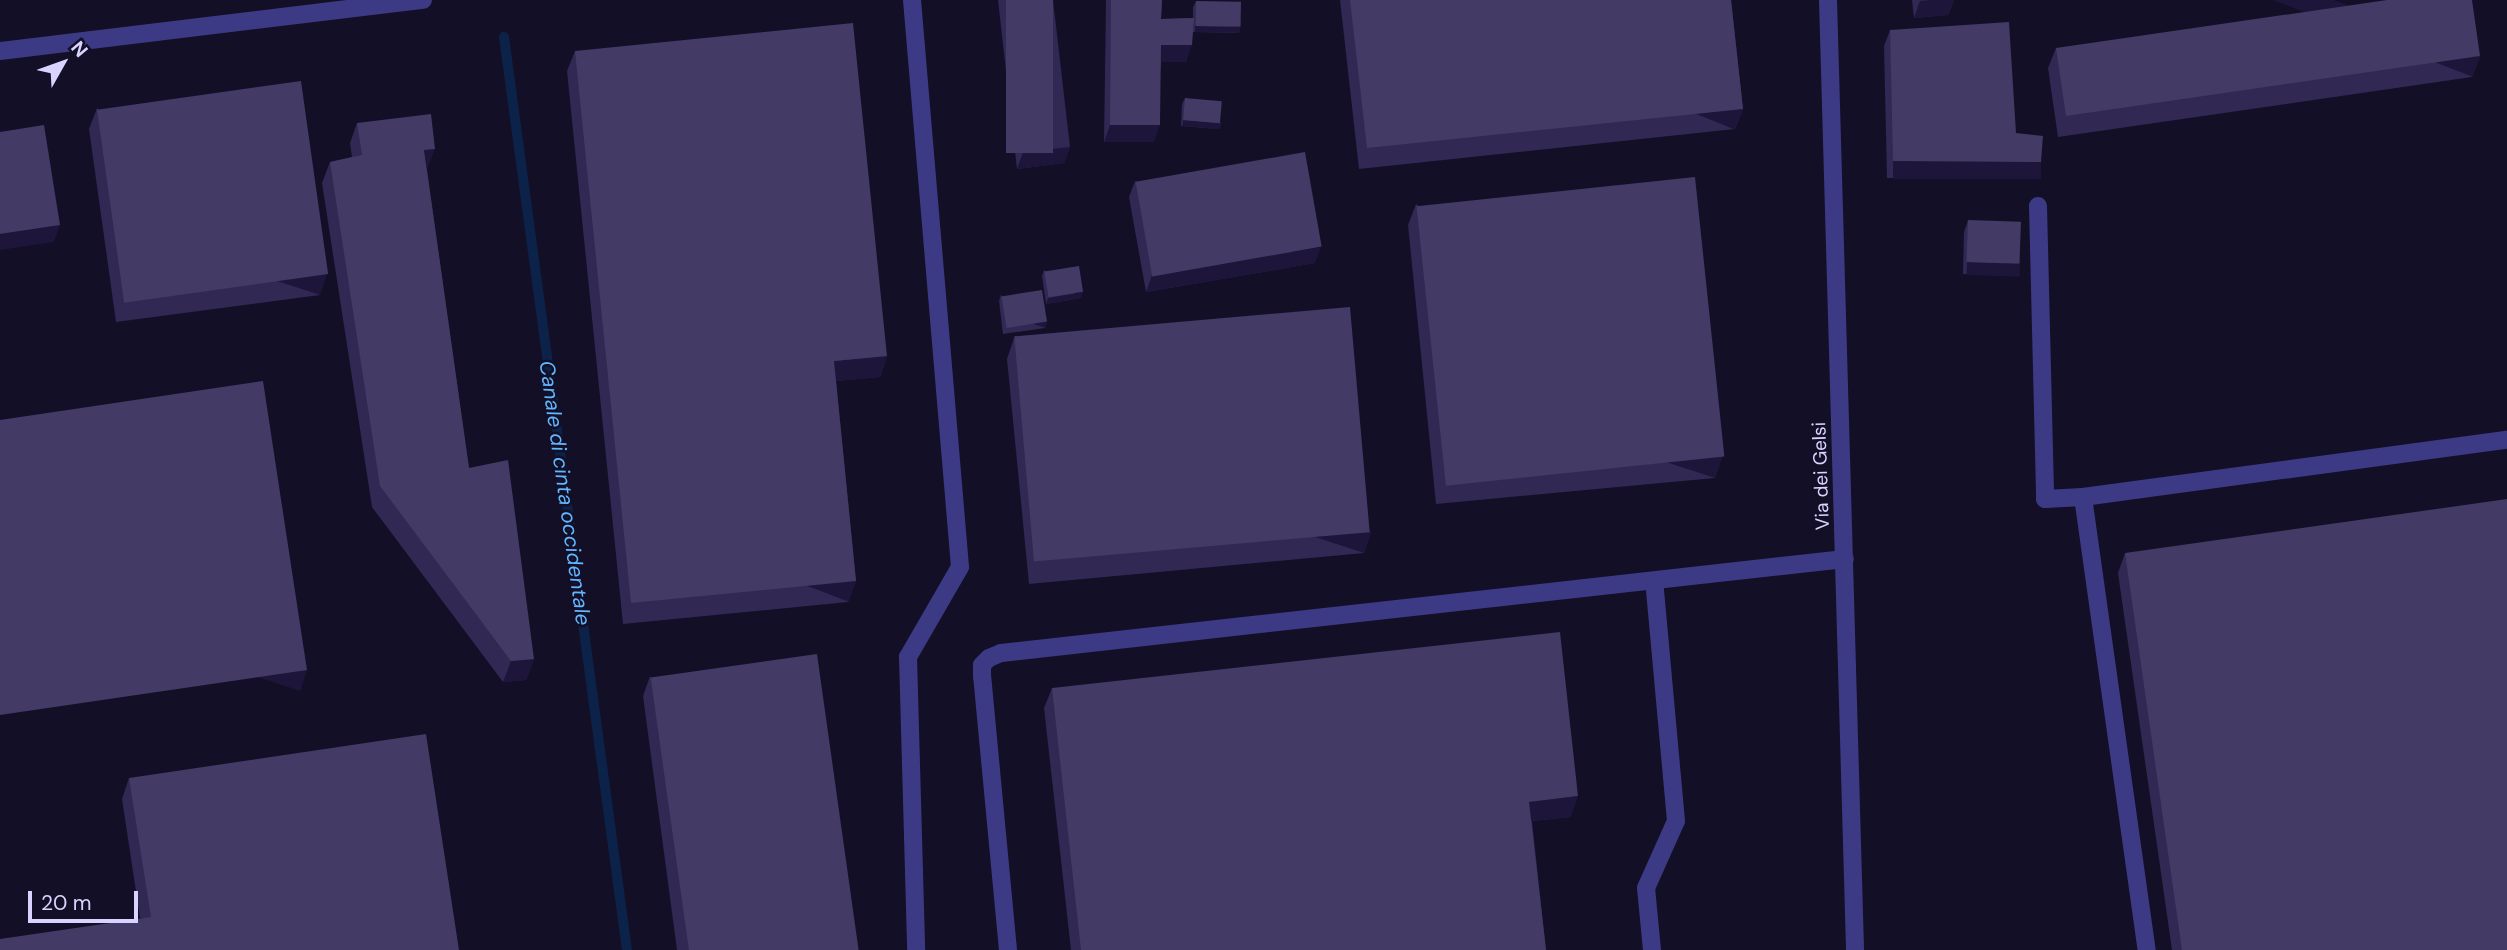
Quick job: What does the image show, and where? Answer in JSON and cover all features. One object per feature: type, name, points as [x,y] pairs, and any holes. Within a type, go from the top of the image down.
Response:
[{"type":"street","points":[[0,51],[423,0]]},
{"type":"street","points":[[912,0],[960,567],[908,657],[916,950]]},
{"type":"street","name":"Via dei Gelsi","points":[[1828,0],[1855,950]]},
{"type":"street","points":[[2038,206],[2045,499],[2083,498],[2507,440]]},
{"type":"street","points":[[2083,498],[2147,950]]},
{"type":"street","points":[[1008,950],[982,677],[982,665],[989,658],[1001,653],[1845,559]]},
{"type":"street","points":[[1652,950],[1647,888],[1676,821],[1654,581]]},
{"type":"building","points":[[1006,0],[1053,0],[1053,153],[1006,153]]},
{"type":"building","points":[[1111,0],[1162,0],[1161,19],[1194,18],[1192,45],[1161,45],[1160,125],[1110,125]]},
{"type":"building","points":[[1350,0],[1731,0],[1743,109],[1367,148]]},
{"type":"building","points":[[2387,0],[2472,0],[2480,56],[2066,116],[2056,48]]},
{"type":"building","points":[[1196,1],[1241,2],[1241,27],[1196,26]]},
{"type":"building","points":[[2009,22],[2016,133],[2043,136],[2041,162],[1893,161],[1890,30]]},
{"type":"building","points":[[853,23],[887,356],[834,361],[856,581],[631,603],[575,51]]},
{"type":"building","points":[[301,81],[328,274],[124,303],[97,110]]},
{"type":"building","points":[[1185,98],[1222,101],[1220,123],[1183,120]]},
{"type":"building","points":[[431,114],[435,149],[424,150],[469,468],[508,460],[534,659],[511,661],[380,486],[330,162],[362,155],[357,123]]},
{"type":"building","points":[[44,125],[60,225],[0,234],[0,132]]},
{"type":"building","points":[[1305,152],[1322,247],[1152,276],[1136,182]]},
{"type":"building","points":[[1695,177],[1724,456],[1446,486],[1417,206]]},
{"type":"building","points":[[1968,220],[2021,222],[2020,264],[1967,262]]},
{"type":"building","points":[[1079,266],[1083,292],[1048,297],[1044,271]]},
{"type":"building","points":[[1042,290],[1047,322],[1007,328],[1002,296]]},
{"type":"building","points":[[1350,307],[1370,532],[1034,562],[1014,336]]},
{"type":"building","points":[[263,381],[307,670],[0,715],[0,420]]},
{"type":"building","points":[[2507,499],[2507,950],[2182,950],[2125,553]]},
{"type":"building","points":[[1560,632],[1578,796],[1529,802],[1546,950],[1081,950],[1052,688]]},
{"type":"building","points":[[817,654],[859,950],[689,950],[651,677]]},
{"type":"building","points":[[426,734],[459,950],[0,950],[0,939],[151,917],[129,778]]},
{"type":"waterway","name":"Canale di cinta occidentale","points":[[504,37],[627,950]]}]
